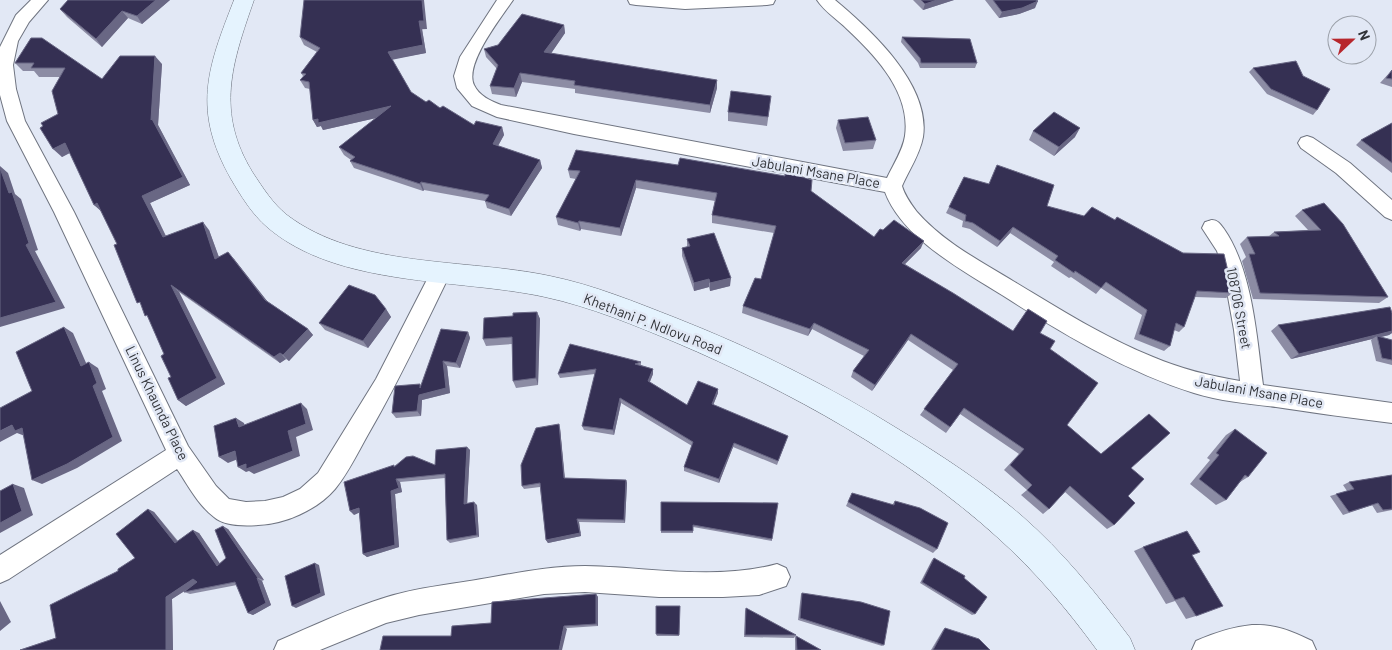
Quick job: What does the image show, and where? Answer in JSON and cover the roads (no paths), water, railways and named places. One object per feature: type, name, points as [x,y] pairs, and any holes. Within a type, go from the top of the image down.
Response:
[{"type":"street","name":"Linus Khaunda Place","points":[[40,0],[22,19],[10,41],[4,65],[7,89],[16,121],[64,212],[180,454],[208,494],[223,510],[246,514],[265,513],[286,508],[308,497],[326,481],[384,386],[441,272]]},
{"type":"street","name":"Khethani P. Ndlovu Road","points":[[244,0],[223,60],[217,95],[222,134],[237,166],[258,201],[277,221],[292,233],[313,244],[346,255],[441,272],[502,278],[556,288],[602,301],[710,344],[804,391],[872,428],[979,500],[1023,538],[1083,604],[1118,650]]},
{"type":"street","name":"Jabulani Msane Place","points":[[505,0],[468,57],[463,76],[466,88],[478,102],[497,111],[574,128],[892,186],[897,199],[911,218],[934,239],[980,272],[1080,333],[1144,364],[1195,383],[1253,394],[1392,413]]},
{"type":"street","points":[[636,0],[654,3],[707,4],[767,0]]},
{"type":"street","points":[[825,0],[850,21],[876,48],[907,92],[914,112],[914,135],[906,159],[892,186]]},
{"type":"street","points":[[1307,143],[1343,168],[1392,212]]},
{"type":"street","name":"108706 Street","points":[[1212,228],[1226,248],[1233,269],[1245,330],[1253,394]]},
{"type":"street","points":[[0,570],[180,454]]},
{"type":"street","points":[[287,650],[386,610],[419,602],[544,581],[585,579],[658,584],[723,584],[758,582],[777,577]]},
{"type":"street","points":[[1205,650],[1217,645],[1250,639],[1281,640],[1303,650]]}]
